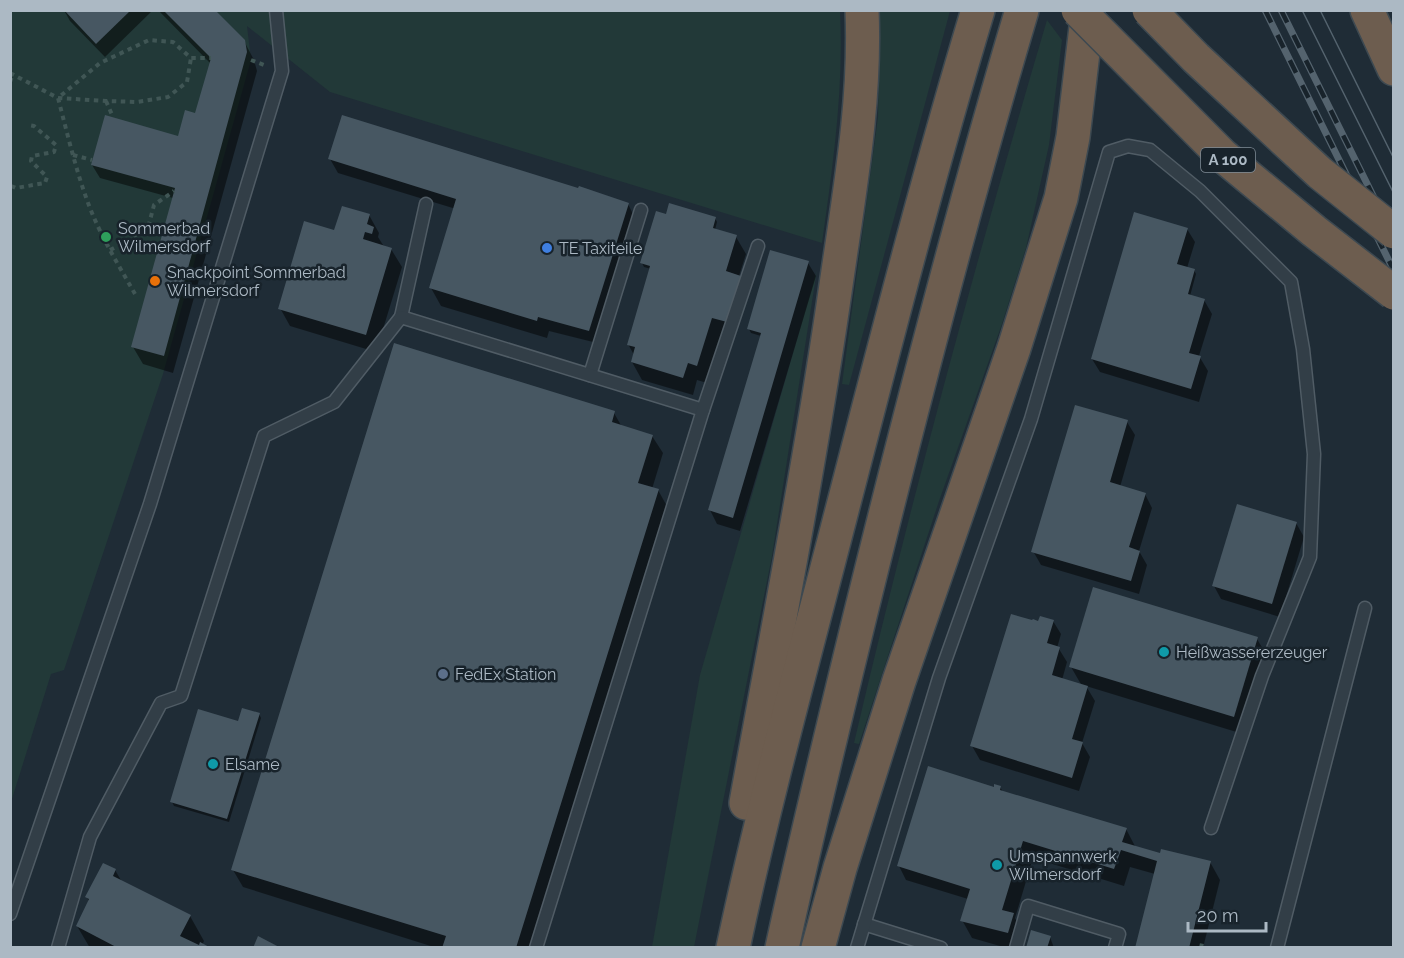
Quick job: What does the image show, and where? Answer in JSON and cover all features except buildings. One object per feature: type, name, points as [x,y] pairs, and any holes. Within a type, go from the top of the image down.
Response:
[{"type":"highway","points":[[748,874],[744,814],[817,416],[859,127],[863,50],[862,10]]},
{"type":"highway","points":[[733,948],[748,874],[942,130],[978,10]]},
{"type":"highway","points":[[782,948],[802,855],[887,508],[975,170],[1022,10]]},
{"type":"highway","name":"A 100","points":[[1078,10],[1222,155],[1394,293]]},
{"type":"highway","points":[[818,948],[840,868],[899,681],[1014,348],[1061,198],[1073,137],[1088,10]]},
{"type":"highway","points":[[1149,10],[1196,58],[1320,173],[1394,232]]},
{"type":"highway","points":[[1367,10],[1394,69]]},
{"type":"lane","points":[[10,914],[150,504],[282,71],[276,10]]},
{"type":"lane","points":[[857,948],[939,678],[1030,419],[1109,152],[1128,146],[1150,150],[1200,191],[1291,282],[1303,349],[1314,454],[1310,557],[1262,676],[1211,828]]},
{"type":"lane","points":[[58,948],[90,837],[161,703],[181,696],[264,436],[334,402],[401,317],[426,204]]},
{"type":"lane","points":[[590,375],[641,210]]},
{"type":"lane","points":[[536,948],[703,410],[758,246]]},
{"type":"lane","points":[[401,317],[703,410]]},
{"type":"lane","points":[[1277,948],[1365,608]]},
{"type":"lane","points":[[1016,948],[1029,906],[1119,934],[1115,948]]},
{"type":"lane","points":[[864,924],[941,948]]},
{"type":"path","points":[[58,98],[100,63],[149,40],[172,42],[190,58],[211,58]]},
{"type":"path","points":[[10,82],[12,74],[58,98],[137,102],[168,97],[187,82],[190,58]]},
{"type":"path","points":[[58,98],[72,155],[87,201],[110,250],[135,294]]},
{"type":"path","points":[[106,101],[113,117]]},
{"type":"path","points":[[11,186],[16,188],[45,183],[47,177],[31,161],[32,156],[54,152],[56,146],[34,126],[29,125]]},
{"type":"path","points":[[72,155],[92,160]]},
{"type":"path","points":[[110,250],[128,241],[149,224],[154,205],[174,191]]},
{"type":"green space","points":[[11,11],[840,11],[839,98],[822,243],[330,92],[247,26],[251,60],[163,374],[64,670],[51,674],[11,802]]},
{"type":"green space","points":[[880,11],[950,11],[849,385],[842,384],[878,117]]},
{"type":"green space","points":[[1047,20],[1062,40],[1049,145],[1026,248],[859,744],[854,743],[945,380]]},
{"type":"green space","points":[[817,270],[772,556],[694,947],[652,947],[700,675]]},
{"type":"tram line","points":[[1302,10],[1394,194]]},
{"type":"tram line","points":[[1320,10],[1394,159]]},
{"type":"railway","points":[[1265,10],[1394,271]]},
{"type":"railway","points":[[1281,10],[1394,238]]},
{"type":"place","name":"Sommerbad Wilmersdorf","points":[[106,237]]},
{"type":"place","name":"TE Taxiteile","points":[[547,248]]},
{"type":"place","name":"Snackpoint Sommerbad Wilmersdorf","points":[[155,281]]},
{"type":"place","name":"Heißwassererzeuger","points":[[1164,652]]},
{"type":"place","name":"FedEx Station","points":[[443,674]]},
{"type":"place","name":"Elsame","points":[[213,764]]},
{"type":"place","name":"Umspannwerk Wilmersdorf","points":[[997,865]]}]
